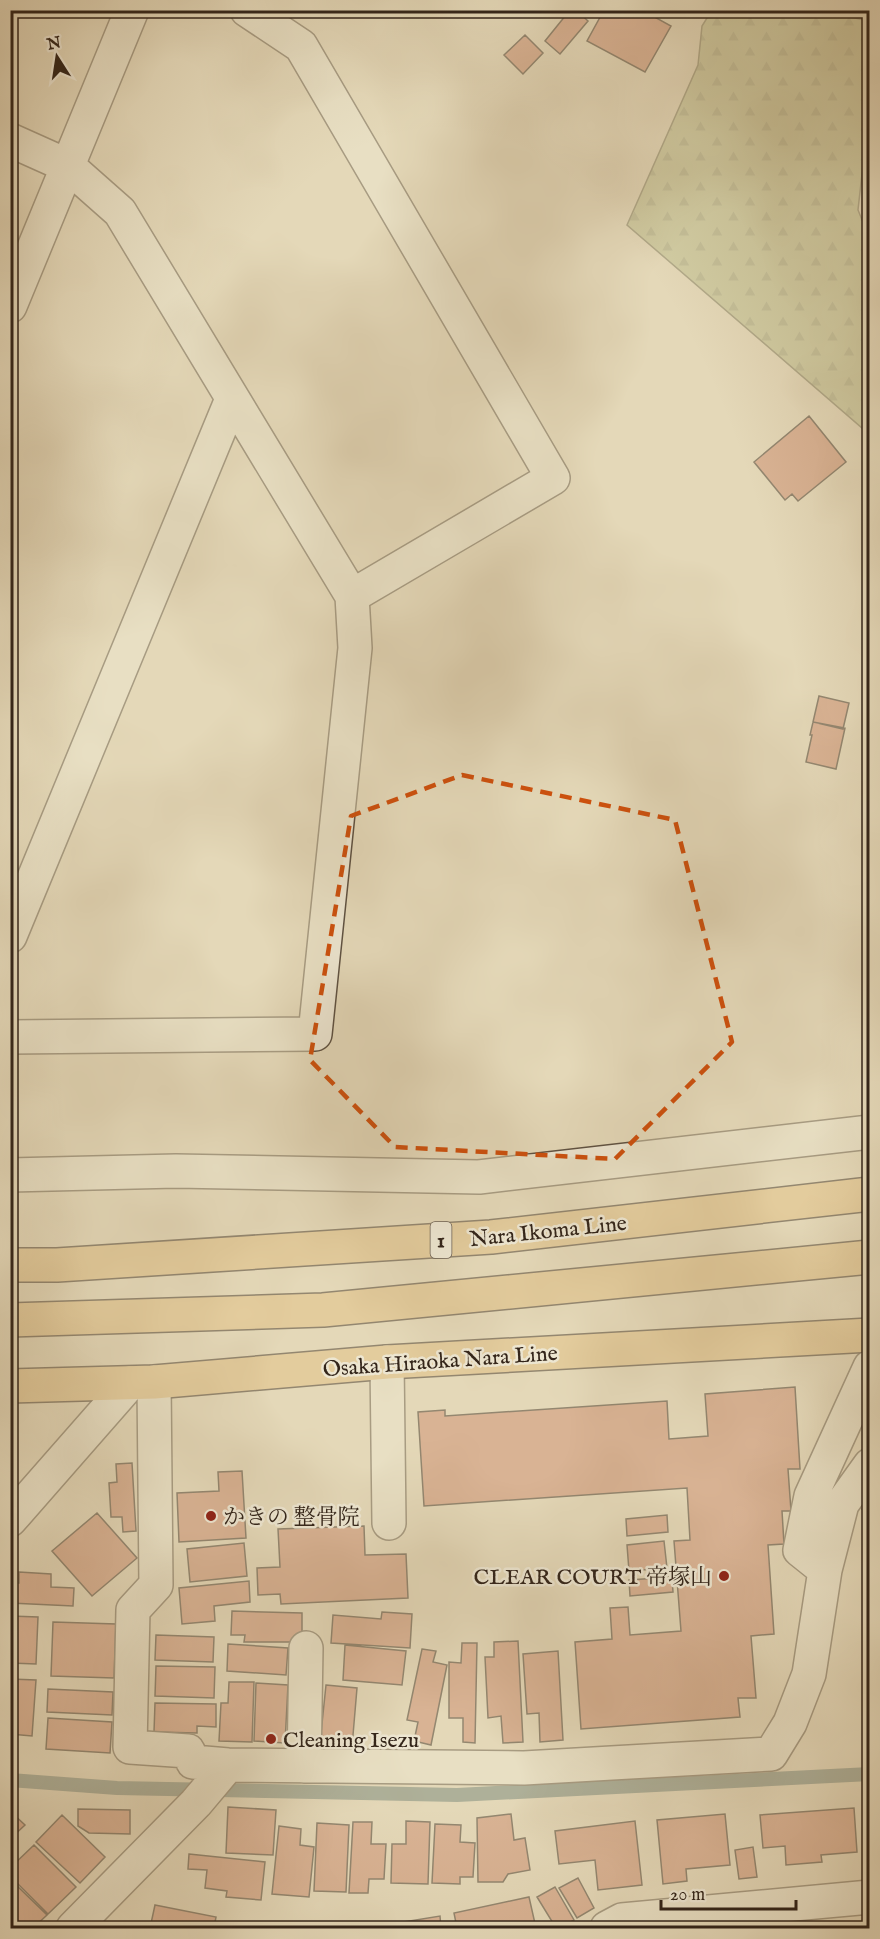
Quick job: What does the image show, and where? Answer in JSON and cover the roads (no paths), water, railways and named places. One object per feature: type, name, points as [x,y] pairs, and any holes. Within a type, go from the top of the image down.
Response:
[{"type":"main road","name":"Nara Ikoma Line","points":[[10,1264],[57,1264],[491,1237],[870,1194]]},
{"type":"main road","points":[[10,1320],[323,1310],[870,1257]]},
{"type":"main road","name":"Osaka Hiraoka Nara Line","points":[[10,1386],[142,1382],[387,1362],[870,1335]]},
{"type":"street","points":[[11,302],[132,10]]},
{"type":"street","points":[[247,10],[301,46],[553,478],[352,596]]},
{"type":"street","points":[[10,140],[68,166],[120,212],[352,596],[355,648],[315,1034],[10,1037]]},
{"type":"street","points":[[10,936],[232,399]]},
{"type":"street","points":[[10,1175],[176,1171],[479,1177],[870,1132]]},
{"type":"street","points":[[387,1362],[390,1523]]},
{"type":"street","points":[[825,1569],[800,1550],[812,1496],[870,1367]]},
{"type":"street","points":[[10,1520],[142,1382]]},
{"type":"street","points":[[142,1382],[156,1584],[133,1610],[130,1747],[188,1751],[193,1762],[224,1770],[304,1766],[524,1768],[771,1754],[790,1723],[809,1674],[825,1569],[842,1504],[870,1465]]},
{"type":"street","points":[[304,1766],[306,1648]]},
{"type":"street","points":[[73,1929],[196,1803],[224,1770]]},
{"type":"street","points":[[607,1929],[622,1920],[870,1897]]},
{"type":"waterway","points":[[10,1780],[117,1788],[457,1795],[870,1774]]},
{"type":"place","name":"かきの 整骨院","points":[[211,1516]]},
{"type":"place","name":"CLEAR COURT 帝塚山","points":[[724,1576]]},
{"type":"place","name":"Cleaning Isezu","points":[[271,1739]]}]
